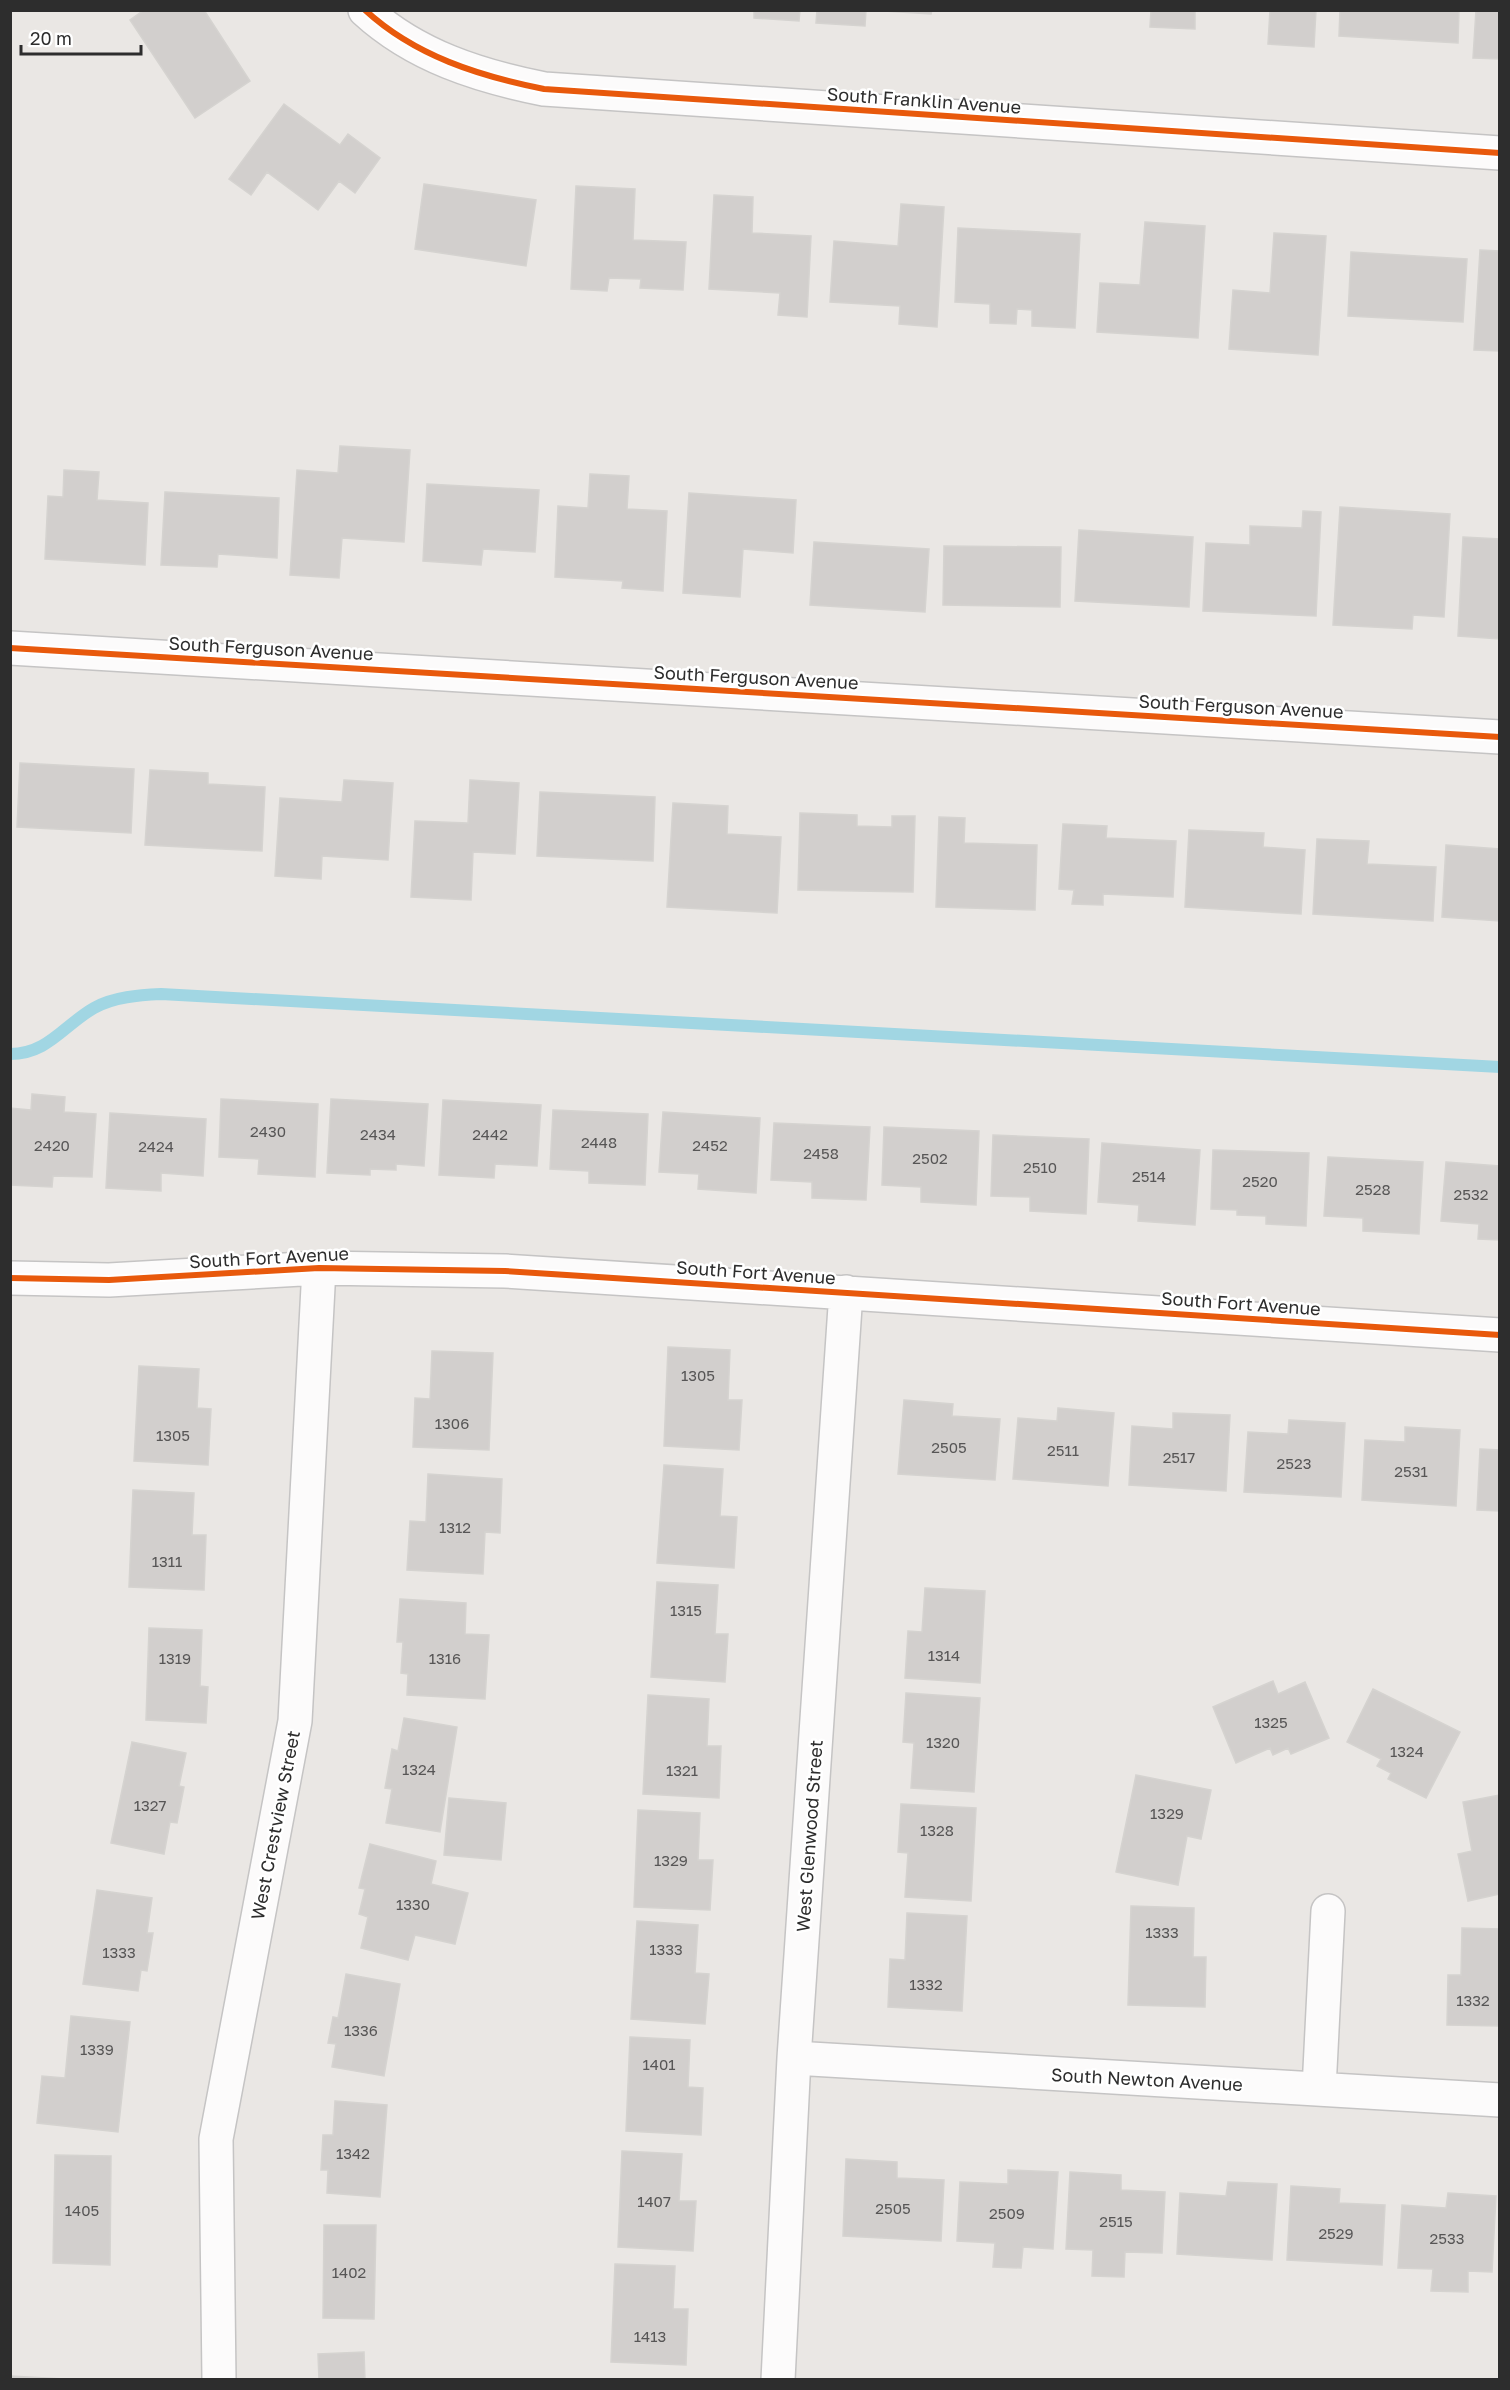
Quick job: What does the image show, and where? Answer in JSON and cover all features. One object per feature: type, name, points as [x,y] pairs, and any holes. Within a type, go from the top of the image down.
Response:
[{"type":"street","name":"South Franklin Avenue","points":[[365,10],[403,38],[434,56],[487,76],[544,89],[1500,153]]},
{"type":"street","name":"South Ferguson Avenue","points":[[10,648],[1500,737]]},
{"type":"street","name":"South Fort Avenue","points":[[10,1278],[109,1280],[319,1268],[505,1271],[1500,1335]]},
{"type":"street","name":"West Crestview Street","points":[[219,2379],[216,2139],[295,1721],[319,1268]]},
{"type":"street","name":"West Glenwood Street","points":[[778,2379],[794,2058],[846,1292]]},
{"type":"street","points":[[1319,2090],[1328,1911]]},
{"type":"street","name":"South Newton Avenue","points":[[794,2058],[1500,2100]]},
{"type":"building","points":[[144,10],[204,10],[250,81],[195,118],[130,20]]},
{"type":"building","points":[[754,10],[800,10],[799,21],[754,18]]},
{"type":"building","points":[[817,10],[866,10],[865,26],[816,23]]},
{"type":"building","points":[[868,10],[932,10],[931,14]]},
{"type":"building","points":[[1151,10],[1195,10],[1195,29],[1150,27]]},
{"type":"building","points":[[1270,10],[1316,10],[1314,47],[1268,44]]},
{"type":"building","points":[[1340,10],[1459,10],[1458,43],[1339,36]]},
{"type":"building","points":[[1476,10],[1500,10],[1500,59],[1473,58]]},
{"type":"building","points":[[284,104],[340,145],[348,134],[380,158],[355,193],[339,181],[318,210],[267,172],[251,195],[229,179]]},
{"type":"building","points":[[424,184],[536,200],[526,266],[415,249]]},
{"type":"building","points":[[576,186],[635,189],[633,240],[686,242],[683,290],[640,288],[641,279],[609,278],[607,291],[571,289]]},
{"type":"building","points":[[714,195],[753,197],[752,233],[811,236],[807,317],[778,315],[780,293],[709,289]]},
{"type":"building","points":[[901,204],[944,207],[937,327],[899,324],[900,306],[830,302],[834,241],[898,246]]},
{"type":"building","points":[[1145,222],[1205,226],[1198,338],[1097,332],[1100,283],[1140,285]]},
{"type":"building","points":[[958,228],[1080,234],[1075,328],[1032,326],[1032,310],[1017,309],[1016,324],[990,323],[990,304],[955,302]]},
{"type":"building","points":[[1274,233],[1326,236],[1318,355],[1229,349],[1233,290],[1270,293]]},
{"type":"building","points":[[1480,250],[1500,251],[1500,351],[1474,350]]},
{"type":"building","points":[[1351,252],[1467,259],[1463,322],[1348,316]]},
{"type":"building","points":[[340,446],[410,450],[404,542],[342,538],[339,578],[290,575],[297,470],[338,473]]},
{"type":"building","points":[[64,470],[99,472],[97,500],[148,503],[145,565],[45,559],[48,496],[63,497]]},
{"type":"building","points":[[590,474],[629,476],[627,509],[667,511],[663,591],[622,588],[623,581],[555,577],[558,506],[588,508]]},
{"type":"building","points":[[427,484],[539,490],[535,552],[483,549],[481,565],[423,561]]},
{"type":"building","points":[[165,492],[279,498],[277,558],[218,554],[217,567],[161,565]]},
{"type":"building","points":[[689,493],[796,500],[793,553],[743,549],[740,597],[683,593]]},
{"type":"building","points":[[1340,507],[1450,514],[1444,617],[1413,615],[1412,629],[1333,625]]},
{"type":"building","points":[[1303,511],[1321,512],[1316,616],[1203,611],[1206,543],[1250,545],[1250,526],[1302,528]]},
{"type":"building","points":[[1079,530],[1193,537],[1189,607],[1075,601]]},
{"type":"building","points":[[1463,537],[1500,539],[1500,639],[1458,636]]},
{"type":"building","points":[[814,542],[929,549],[925,612],[810,605]]},
{"type":"building","points":[[944,546],[1061,547],[1060,607],[943,605]]},
{"type":"building","points":[[20,763],[134,769],[131,833],[17,827]]},
{"type":"building","points":[[150,770],[208,773],[208,784],[265,787],[262,851],[145,845]]},
{"type":"building","points":[[344,780],[393,783],[388,860],[322,856],[321,879],[275,876],[280,798],[342,802]]},
{"type":"building","points":[[470,780],[519,783],[515,854],[473,852],[471,900],[411,897],[415,821],[468,823]]},
{"type":"building","points":[[540,792],[655,797],[653,861],[537,856]]},
{"type":"building","points":[[673,803],[728,806],[727,834],[781,837],[777,913],[667,907]]},
{"type":"building","points":[[800,813],[857,815],[857,826],[892,827],[892,816],[915,816],[913,892],[798,890]]},
{"type":"building","points":[[939,817],[965,818],[964,843],[1037,845],[1035,910],[936,907]]},
{"type":"building","points":[[1063,824],[1107,826],[1106,838],[1176,841],[1173,897],[1103,894],[1103,905],[1072,904],[1074,890],[1059,889]]},
{"type":"building","points":[[1189,830],[1264,833],[1263,847],[1305,850],[1301,914],[1185,907]]},
{"type":"building","points":[[1317,839],[1369,841],[1367,864],[1436,867],[1433,921],[1313,914]]},
{"type":"building","points":[[1446,845],[1500,849],[1500,921],[1442,917]]},
{"type":"building","points":[[32,1094],[65,1097],[64,1112],[96,1114],[92,1177],[53,1176],[52,1187],[10,1185],[10,1108],[31,1110]]},
{"type":"building","points":[[221,1099],[318,1104],[315,1177],[258,1174],[259,1159],[219,1157]]},
{"type":"building","points":[[331,1099],[428,1104],[424,1166],[396,1164],[396,1170],[370,1169],[370,1175],[327,1173]]},
{"type":"building","points":[[443,1100],[541,1105],[537,1166],[495,1164],[494,1178],[439,1175]]},
{"type":"building","points":[[553,1110],[648,1114],[645,1185],[589,1183],[589,1171],[550,1169]]},
{"type":"building","points":[[663,1112],[760,1118],[756,1193],[698,1189],[699,1174],[659,1172]]},
{"type":"building","points":[[110,1113],[206,1119],[203,1176],[161,1173],[161,1191],[106,1188]]},
{"type":"building","points":[[774,1123],[870,1127],[866,1200],[812,1198],[812,1182],[771,1180]]},
{"type":"building","points":[[884,1127],[979,1131],[976,1205],[921,1202],[921,1187],[882,1185]]},
{"type":"building","points":[[993,1135],[1089,1139],[1086,1214],[1030,1211],[1030,1197],[991,1196]]},
{"type":"building","points":[[1102,1143],[1200,1150],[1195,1225],[1138,1221],[1139,1205],[1098,1202]]},
{"type":"building","points":[[1213,1150],[1309,1153],[1306,1226],[1266,1224],[1266,1216],[1237,1215],[1237,1210],[1211,1209]]},
{"type":"building","points":[[1328,1157],[1423,1162],[1419,1234],[1363,1231],[1363,1218],[1324,1216]]},
{"type":"building","points":[[1446,1162],[1500,1166],[1500,1240],[1478,1239],[1479,1224],[1441,1221]]},
{"type":"building","points":[[668,1347],[730,1350],[728,1400],[742,1400],[739,1450],[664,1446]]},
{"type":"building","points":[[432,1351],[493,1353],[489,1450],[413,1447],[415,1398],[430,1399]]},
{"type":"building","points":[[139,1366],[199,1369],[197,1408],[211,1409],[208,1465],[134,1461]]},
{"type":"building","points":[[904,1400],[953,1404],[952,1416],[1000,1419],[995,1480],[898,1474]]},
{"type":"building","points":[[1058,1408],[1114,1413],[1108,1486],[1013,1479],[1018,1418],[1057,1421]]},
{"type":"building","points":[[1173,1413],[1230,1415],[1226,1491],[1129,1485],[1132,1426],[1173,1429]]},
{"type":"building","points":[[1289,1420],[1345,1423],[1341,1497],[1244,1492],[1248,1432],[1288,1434]]},
{"type":"building","points":[[1405,1427],[1460,1430],[1456,1506],[1362,1500],[1365,1440],[1405,1442]]},
{"type":"building","points":[[1480,1449],[1500,1450],[1500,1511],[1477,1510]]},
{"type":"building","points":[[664,1465],[723,1469],[720,1516],[737,1517],[734,1568],[657,1563]]},
{"type":"building","points":[[428,1474],[502,1479],[500,1533],[485,1532],[483,1574],[407,1570],[410,1521],[426,1522]]},
{"type":"building","points":[[133,1490],[194,1493],[192,1535],[206,1535],[204,1590],[129,1587]]},
{"type":"building","points":[[657,1582],[718,1585],[715,1634],[728,1634],[725,1682],[651,1677]]},
{"type":"building","points":[[925,1588],[985,1591],[980,1683],[905,1678],[908,1631],[922,1632]]},
{"type":"building","points":[[400,1599],[466,1603],[465,1634],[489,1635],[485,1699],[407,1695],[408,1674],[401,1673],[403,1642],[397,1642]]},
{"type":"building","points":[[149,1628],[202,1630],[200,1686],[208,1687],[206,1723],[146,1720]]},
{"type":"building","points":[[1273,1681],[1278,1694],[1305,1682],[1329,1738],[1291,1754],[1288,1748],[1273,1755],[1270,1748],[1236,1763],[1213,1707]]},
{"type":"building","points":[[1373,1689],[1460,1732],[1426,1798],[1388,1779],[1391,1773],[1377,1766],[1381,1759],[1347,1742]]},
{"type":"building","points":[[906,1693],[980,1698],[974,1792],[911,1788],[914,1743],[903,1742]]},
{"type":"building","points":[[648,1695],[709,1699],[707,1746],[721,1746],[719,1798],[643,1794]]},
{"type":"building","points":[[404,1718],[457,1727],[440,1832],[386,1823],[392,1789],[385,1788],[392,1749],[398,1751]]},
{"type":"building","points":[[132,1742],[186,1753],[179,1786],[184,1787],[177,1823],[170,1822],[164,1854],[111,1843]]},
{"type":"building","points":[[1136,1775],[1211,1790],[1201,1839],[1187,1836],[1178,1885],[1116,1872]]},
{"type":"building","points":[[1500,1795],[1500,1894],[1468,1901],[1458,1854],[1472,1851],[1463,1802]]},
{"type":"building","points":[[449,1798],[506,1803],[501,1860],[444,1855]]},
{"type":"building","points":[[901,1804],[976,1808],[971,1901],[905,1897],[908,1853],[898,1852]]},
{"type":"building","points":[[638,1810],[700,1813],[698,1860],[713,1860],[710,1910],[634,1907]]},
{"type":"building","points":[[370,1844],[436,1861],[431,1884],[468,1893],[455,1944],[415,1935],[408,1960],[361,1948],[368,1917],[359,1914],[365,1889],[359,1888]]},
{"type":"building","points":[[97,1890],[152,1898],[147,1933],[153,1933],[147,1971],[141,1970],[138,1991],[83,1984]]},
{"type":"building","points":[[1131,1906],[1194,1908],[1193,1957],[1206,1957],[1205,2007],[1128,2005]]},
{"type":"building","points":[[907,1913],[967,1916],[962,2011],[888,2007],[890,1959],[905,1960]]},
{"type":"building","points":[[637,1921],[698,1925],[695,1973],[709,1974],[705,2024],[631,2019]]},
{"type":"building","points":[[1462,1928],[1500,1929],[1500,2026],[1447,2025],[1448,1975],[1461,1975]]},
{"type":"building","points":[[346,1974],[400,1984],[384,2076],[332,2067],[336,2044],[328,2043],[333,2017],[338,2018]]},
{"type":"building","points":[[71,2016],[130,2022],[118,2132],[37,2123],[42,2076],[65,2078]]},
{"type":"building","points":[[630,2037],[690,2040],[688,2087],[703,2088],[701,2135],[626,2131]]},
{"type":"building","points":[[335,2101],[387,2105],[380,2197],[327,2193],[328,2170],[321,2170],[323,2135],[333,2135]]},
{"type":"building","points":[[622,2151],[682,2154],[679,2201],[696,2201],[693,2251],[618,2247]]},
{"type":"building","points":[[55,2155],[111,2156],[110,2265],[53,2263]]},
{"type":"building","points":[[846,2159],[897,2162],[897,2178],[944,2180],[941,2241],[843,2236]]},
{"type":"building","points":[[1008,2170],[1058,2172],[1053,2249],[1023,2247],[1021,2268],[993,2267],[995,2243],[957,2241],[960,2182],[1008,2184]]},
{"type":"building","points":[[1070,2172],[1121,2175],[1121,2190],[1165,2192],[1162,2253],[1125,2252],[1124,2277],[1092,2276],[1093,2250],[1066,2249]]},
{"type":"building","points":[[1228,2182],[1277,2184],[1272,2260],[1177,2254],[1180,2193],[1226,2196]]},
{"type":"building","points":[[1291,2186],[1340,2189],[1339,2203],[1385,2205],[1382,2265],[1287,2260]]},
{"type":"building","points":[[1448,2193],[1496,2196],[1492,2272],[1468,2271],[1468,2292],[1431,2291],[1433,2269],[1398,2268],[1402,2205],[1446,2208]]},
{"type":"building","points":[[324,2225],[376,2225],[374,2319],[323,2318]]},
{"type":"building","points":[[615,2264],[675,2266],[673,2309],[688,2309],[686,2365],[611,2362]]},
{"type":"building","points":[[364,2352],[365,2380],[319,2380],[318,2354]]},
{"type":"building","points":[[10,2376],[83,2380],[10,2380]]},
{"type":"waterway","points":[[10,1054],[23,1053],[45,1044],[101,1004],[127,997],[161,994],[1500,1067]]},
{"type":"cycle path","points":[[365,10],[384,26],[426,52],[496,78],[544,89],[1500,153]]},
{"type":"cycle path","points":[[10,648],[1500,737]]},
{"type":"cycle path","points":[[10,1278],[109,1280],[319,1268],[505,1271],[1500,1335]]}]
